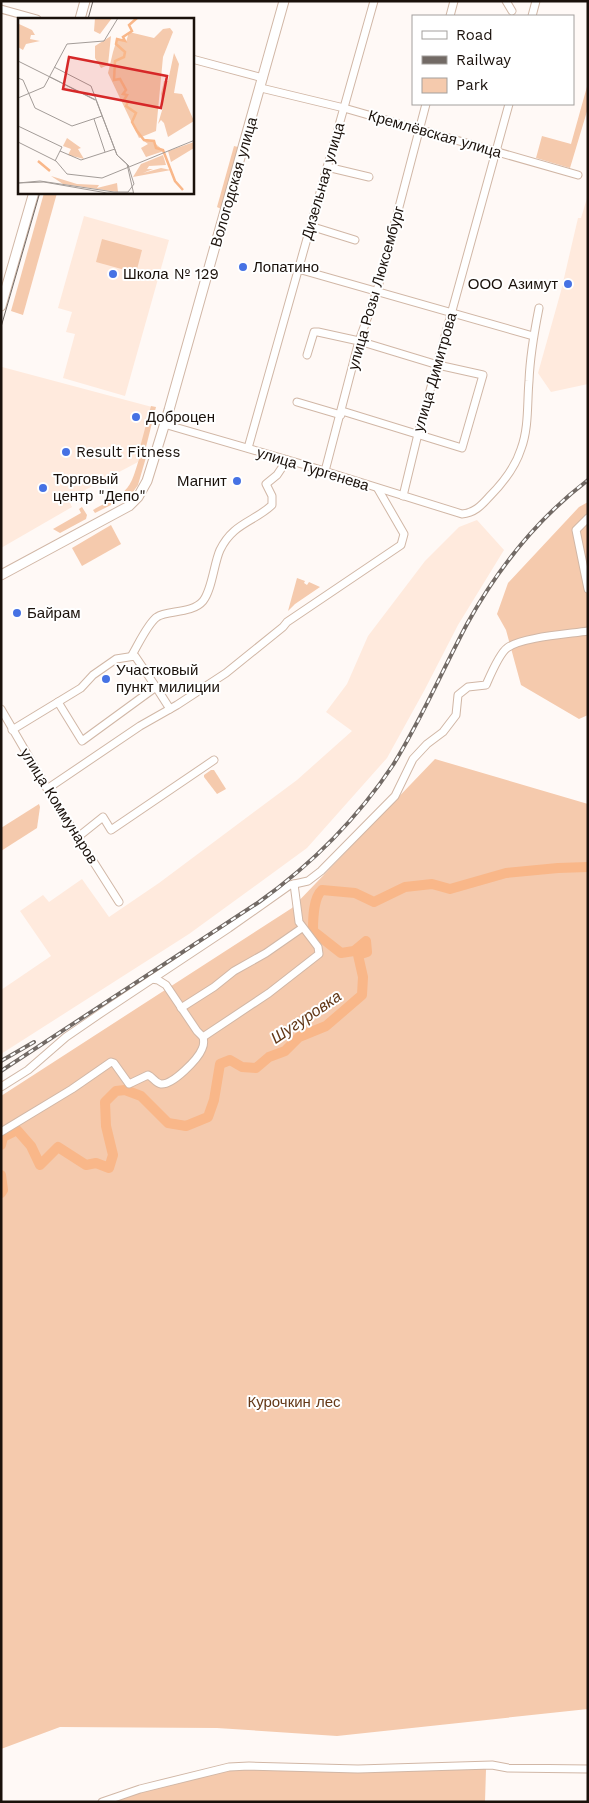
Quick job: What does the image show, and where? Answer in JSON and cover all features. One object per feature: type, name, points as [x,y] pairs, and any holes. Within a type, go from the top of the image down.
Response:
[{"type":"main road","points":[[80,18],[85,1]]},
{"type":"main road","name":"Вологодская улица","points":[[1,575],[129,506],[138,497],[147,481],[261,88],[284,1]]},
{"type":"main road","points":[[1,306],[33,194]]},
{"type":"street","name":"Дизельная улица","points":[[248,448],[374,1]]},
{"type":"street","points":[[450,15],[454,1]]},
{"type":"street","points":[[506,1],[512,11]]},
{"type":"street","points":[[532,15],[536,1]]},
{"type":"street","points":[[1,9],[33,18]]},
{"type":"street","points":[[194,60],[263,78]]},
{"type":"street","name":"Кремлёвская улица","points":[[261,88],[344,108],[578,175]]},
{"type":"street","name":"улица Розы Люксембург","points":[[325,471],[342,413],[359,341],[377,291],[426,105]]},
{"type":"street","name":"улица Димитрова","points":[[404,496],[418,434],[509,105]]},
{"type":"street","points":[[327,167],[368,178]]},
{"type":"street","points":[[310,226],[355,240]]},
{"type":"street","points":[[298,269],[533,336],[539,308]]},
{"type":"street","points":[[297,402],[418,434],[462,448],[483,376],[438,365],[359,341],[314,332],[307,355]]},
{"type":"street","name":"улица Тургенева","points":[[164,424],[325,471],[462,514],[473,513],[505,480],[522,448],[533,336]]},
{"type":"street","points":[[132,655],[151,621],[159,615],[190,609],[203,601],[220,549],[234,531],[272,505],[272,496],[266,484],[276,475],[287,460]]},
{"type":"street","points":[[47,789],[140,726],[226,673],[287,622],[402,546],[404,534],[378,489]]},
{"type":"street","points":[[588,518],[576,530],[588,589]]},
{"type":"street","points":[[1,1087],[28,1070],[66,1036],[294,884],[308,880],[321,871],[395,796],[413,759],[427,744],[443,732],[456,715],[458,695],[468,687],[486,685],[507,648],[524,641],[588,631]]},
{"type":"street","points":[[12,730],[81,688],[93,675],[116,659],[132,655],[138,658],[170,709]]},
{"type":"street","points":[[58,702],[82,740],[156,687]]},
{"type":"street","name":"улица Коммунаров","points":[[1,709],[47,789],[119,902]]},
{"type":"street","points":[[78,837],[103,817],[112,830],[214,760]]},
{"type":"street","points":[[203,1037],[269,993],[317,957],[320,951],[302,928],[297,914],[294,884]]},
{"type":"street","points":[[181,1008],[214,987],[234,971],[266,953],[302,928]]},
{"type":"street","points":[[1,1132],[72,1089],[111,1062],[114,1063],[129,1084],[132,1084],[148,1075],[159,1083],[167,1083],[178,1076],[195,1060],[203,1048],[203,1037],[166,985],[152,979]]},
{"type":"street","points":[[102,1802],[148,1787],[235,1767],[358,1769],[492,1765],[508,1768],[588,1769]]},
{"type":"shaded area","points":[[588,195],[588,384],[551,392],[538,373],[561,291],[578,218],[581,218]]},
{"type":"shaded area","name":"Школа № 129","points":[[84,216],[169,240],[125,396],[63,378],[75,334],[66,332],[72,312],[58,308]]},
{"type":"shaded area","points":[[2,367],[152,407],[138,462],[68,499],[72,507],[1,548]]},
{"type":"shaded area","points":[[477,520],[504,550],[458,625],[387,758],[307,848],[189,934],[1,1054],[1,990],[51,956],[20,911],[43,895],[49,902],[82,879],[109,917],[159,883],[297,780],[352,731],[326,712],[347,684],[368,636],[425,561],[459,527]]},
{"type":"green space","points":[[588,83],[588,108],[570,168],[536,158],[542,136],[571,144]]},
{"type":"green space","points":[[234,146],[238,147],[221,209],[217,207]]},
{"type":"green space","points":[[44,194],[57,194],[23,315],[11,311]]},
{"type":"green space","points":[[102,239],[142,250],[136,273],[96,262]]},
{"type":"green space","points":[[151,406],[156,407],[145,451],[147,454],[138,485],[133,492],[95,513],[93,510],[115,498],[131,483],[141,452],[139,451]]},
{"type":"green space","points":[[588,502],[588,715],[579,719],[521,685],[506,630],[497,614],[508,583],[579,507]]},
{"type":"green space","points":[[82,507],[87,515],[86,519],[60,533],[53,529],[81,513],[79,509]]},
{"type":"green space","points":[[111,525],[121,544],[82,566],[72,548]]},
{"type":"green space","points":[[297,578],[305,581],[304,583],[307,585],[309,582],[320,587],[288,611]]},
{"type":"green space","name":"Курочкин лес","points":[[435,759],[588,804],[588,1709],[337,1736],[217,1728],[60,1727],[1,1749],[1,1096],[292,908]]},
{"type":"green space","points":[[211,770],[214,770],[226,789],[217,794],[204,777]]},
{"type":"green space","points":[[39,804],[37,828],[1,851],[1,828]]},
{"type":"green space","points":[[248,1765],[486,1769],[485,1802],[99,1802]]},
{"type":"waterway","name":"Шугуровка","points":[[1,1145],[3,1137],[17,1130],[31,1146],[40,1165],[58,1147],[86,1165],[96,1163],[109,1168],[113,1155],[106,1126],[105,1102],[116,1091],[125,1090],[141,1096],[168,1123],[186,1126],[208,1117],[214,1100],[220,1064],[230,1060],[242,1067],[256,1068],[269,1057],[285,1051],[299,1037],[326,1026],[362,995],[363,977],[358,955],[367,952],[366,941],[354,951],[341,953],[313,931],[315,903],[322,890],[355,893],[374,902],[405,887],[432,884],[450,889],[506,873],[588,867]]},
{"type":"waterway","name":"Шугуровка","points":[[1,1175],[3,1190],[1,1193]]},
{"type":"tram line","points":[[88,18],[93,1]]},
{"type":"tram line","points":[[1,327],[39,194]]},
{"type":"railway","points":[[1,1071],[259,902],[297,872],[332,840],[364,804],[393,765],[422,713],[467,624],[505,564],[535,528],[569,495],[588,480]]},
{"type":"railway","points":[[1,1061],[34,1042]]},
{"type":"place","name":"Лопатино","points":[[243,267]]},
{"type":"place","name":"Школа № 129","points":[[113,274]]},
{"type":"place","name":"ООО Азимут","points":[[568,284]]},
{"type":"place","name":"Доброцен","points":[[136,417]]},
{"type":"place","name":"Result Fitness","points":[[66,452]]},
{"type":"place","name":"Магнит","points":[[237,481]]},
{"type":"place","name":"Торговый центр \"Депо\"","points":[[43,488]]},
{"type":"place","name":"Байрам","points":[[17,613]]},
{"type":"place","name":"Участковый пункт милиции","points":[[106,679]]}]
